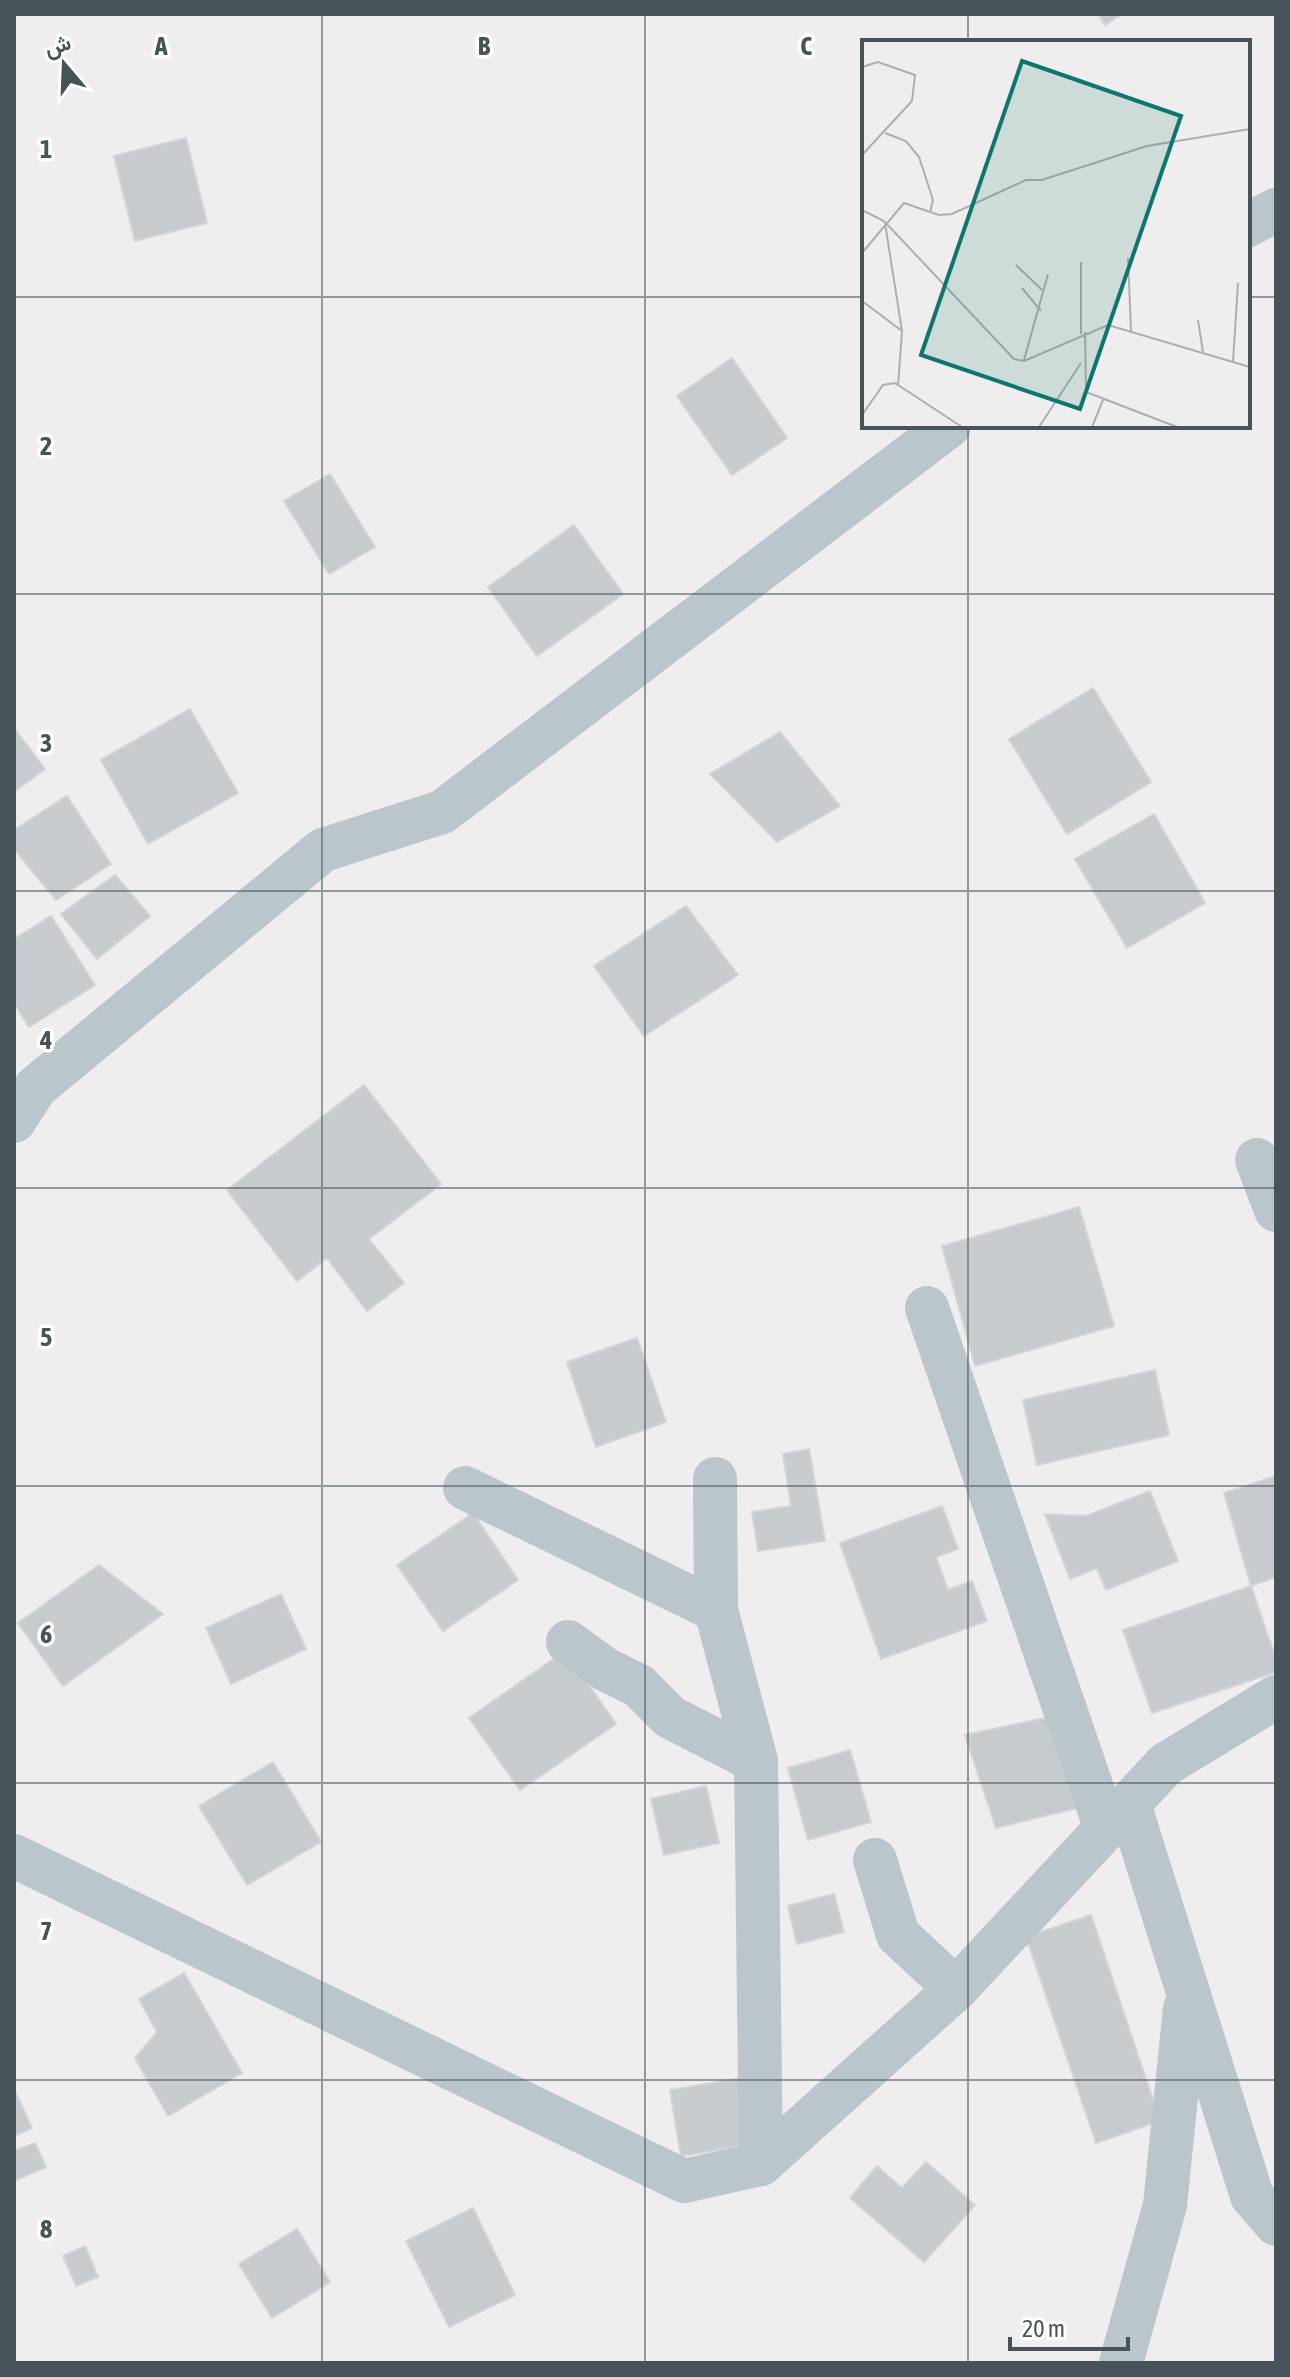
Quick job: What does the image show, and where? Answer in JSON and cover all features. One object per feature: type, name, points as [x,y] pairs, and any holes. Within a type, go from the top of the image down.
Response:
[{"type":"street","points":[[1250,224],[1276,210]]},
{"type":"street","points":[[14,1121],[36,1087],[323,850],[442,812],[946,428]]},
{"type":"street","points":[[1257,1160],[1276,1210]]},
{"type":"street","points":[[927,1308],[1117,1816],[1187,1989],[1252,2196],[1276,2224]]},
{"type":"street","points":[[715,1479],[716,1610],[756,1761],[761,2164]]},
{"type":"street","points":[[465,1488],[716,1610]]},
{"type":"street","points":[[568,1642],[605,1669],[639,1686],[670,1717],[756,1761]]},
{"type":"street","points":[[14,1856],[684,2181],[761,2164],[956,1989],[1166,1764],[1276,1697]]},
{"type":"street","points":[[875,1860],[898,1935],[956,1989]]},
{"type":"street","points":[[1121,2363],[1165,2205],[1187,1989]]},
{"type":"building","points":[[1098,14],[1122,14],[1105,25]]},
{"type":"building","points":[[186,138],[207,223],[135,241],[114,156]]},
{"type":"building","points":[[732,358],[787,438],[732,475],[677,396]]},
{"type":"building","points":[[330,474],[375,547],[329,574],[284,501]]},
{"type":"building","points":[[574,525],[623,594],[537,656],[488,587]]},
{"type":"building","points":[[1093,688],[1151,782],[1067,834],[1009,739]]},
{"type":"building","points":[[190,709],[238,793],[148,844],[101,760]]},
{"type":"building","points":[[14,728],[45,769],[14,792]]},
{"type":"building","points":[[780,732],[840,806],[777,842],[710,774]]},
{"type":"building","points":[[67,796],[111,864],[56,900],[14,849],[14,830]]},
{"type":"building","points":[[1154,814],[1205,903],[1127,948],[1075,859]]},
{"type":"building","points":[[115,875],[150,916],[97,959],[61,914]]},
{"type":"building","points":[[686,906],[738,975],[644,1036],[594,966]]},
{"type":"building","points":[[51,916],[95,985],[29,1027],[14,1003],[14,939]]},
{"type":"building","points":[[364,1085],[441,1184],[369,1239],[404,1283],[367,1311],[327,1258],[297,1281],[227,1190]]},
{"type":"building","points":[[1079,1207],[1114,1326],[975,1366],[942,1246]]},
{"type":"building","points":[[637,1338],[666,1422],[596,1447],[567,1362]]},
{"type":"building","points":[[1155,1370],[1169,1435],[1037,1465],[1023,1400]]},
{"type":"building","points":[[809,1449],[825,1541],[758,1551],[752,1512],[791,1506],[783,1454]]},
{"type":"building","points":[[1276,1476],[1276,1577],[1251,1586],[1224,1493]]},
{"type":"building","points":[[1150,1491],[1178,1561],[1106,1590],[1097,1568],[1070,1579],[1045,1514],[1086,1516]]},
{"type":"building","points":[[942,1506],[958,1549],[936,1557],[948,1590],[972,1581],[987,1621],[881,1659],[840,1543]]},
{"type":"building","points":[[473,1513],[518,1580],[443,1631],[397,1565]]},
{"type":"building","points":[[99,1565],[163,1614],[63,1686],[18,1623]]},
{"type":"building","points":[[1251,1586],[1276,1659],[1276,1672],[1152,1713],[1123,1630]]},
{"type":"building","points":[[281,1594],[306,1649],[231,1684],[206,1628]]},
{"type":"building","points":[[565,1651],[616,1724],[520,1790],[469,1718]]},
{"type":"building","points":[[1050,1717],[1097,1803],[996,1828],[965,1735]]},
{"type":"building","points":[[850,1750],[871,1822],[808,1840],[788,1768]]},
{"type":"building","points":[[273,1762],[321,1842],[247,1885],[199,1806]]},
{"type":"building","points":[[706,1786],[719,1843],[664,1855],[651,1799]]},
{"type":"building","points":[[834,1894],[844,1932],[797,1944],[788,1906]]},
{"type":"building","points":[[1091,1915],[1160,2121],[1096,2143],[1026,1937]]},
{"type":"building","points":[[184,1973],[242,2073],[168,2116],[135,2058],[157,2032],[139,1999]]},
{"type":"building","points":[[742,2078],[753,2144],[681,2156],[670,2090]]},
{"type":"building","points":[[14,2089],[32,2128],[14,2136]]},
{"type":"building","points":[[35,2143],[46,2167],[14,2181],[14,2151]]},
{"type":"building","points":[[926,2162],[975,2205],[924,2262],[850,2198],[877,2166],[902,2188]]},
{"type":"building","points":[[473,2208],[515,2295],[449,2327],[406,2241]]},
{"type":"building","points":[[297,2229],[330,2282],[272,2318],[239,2264]]},
{"type":"building","points":[[85,2246],[98,2277],[76,2286],[63,2256]]}]
